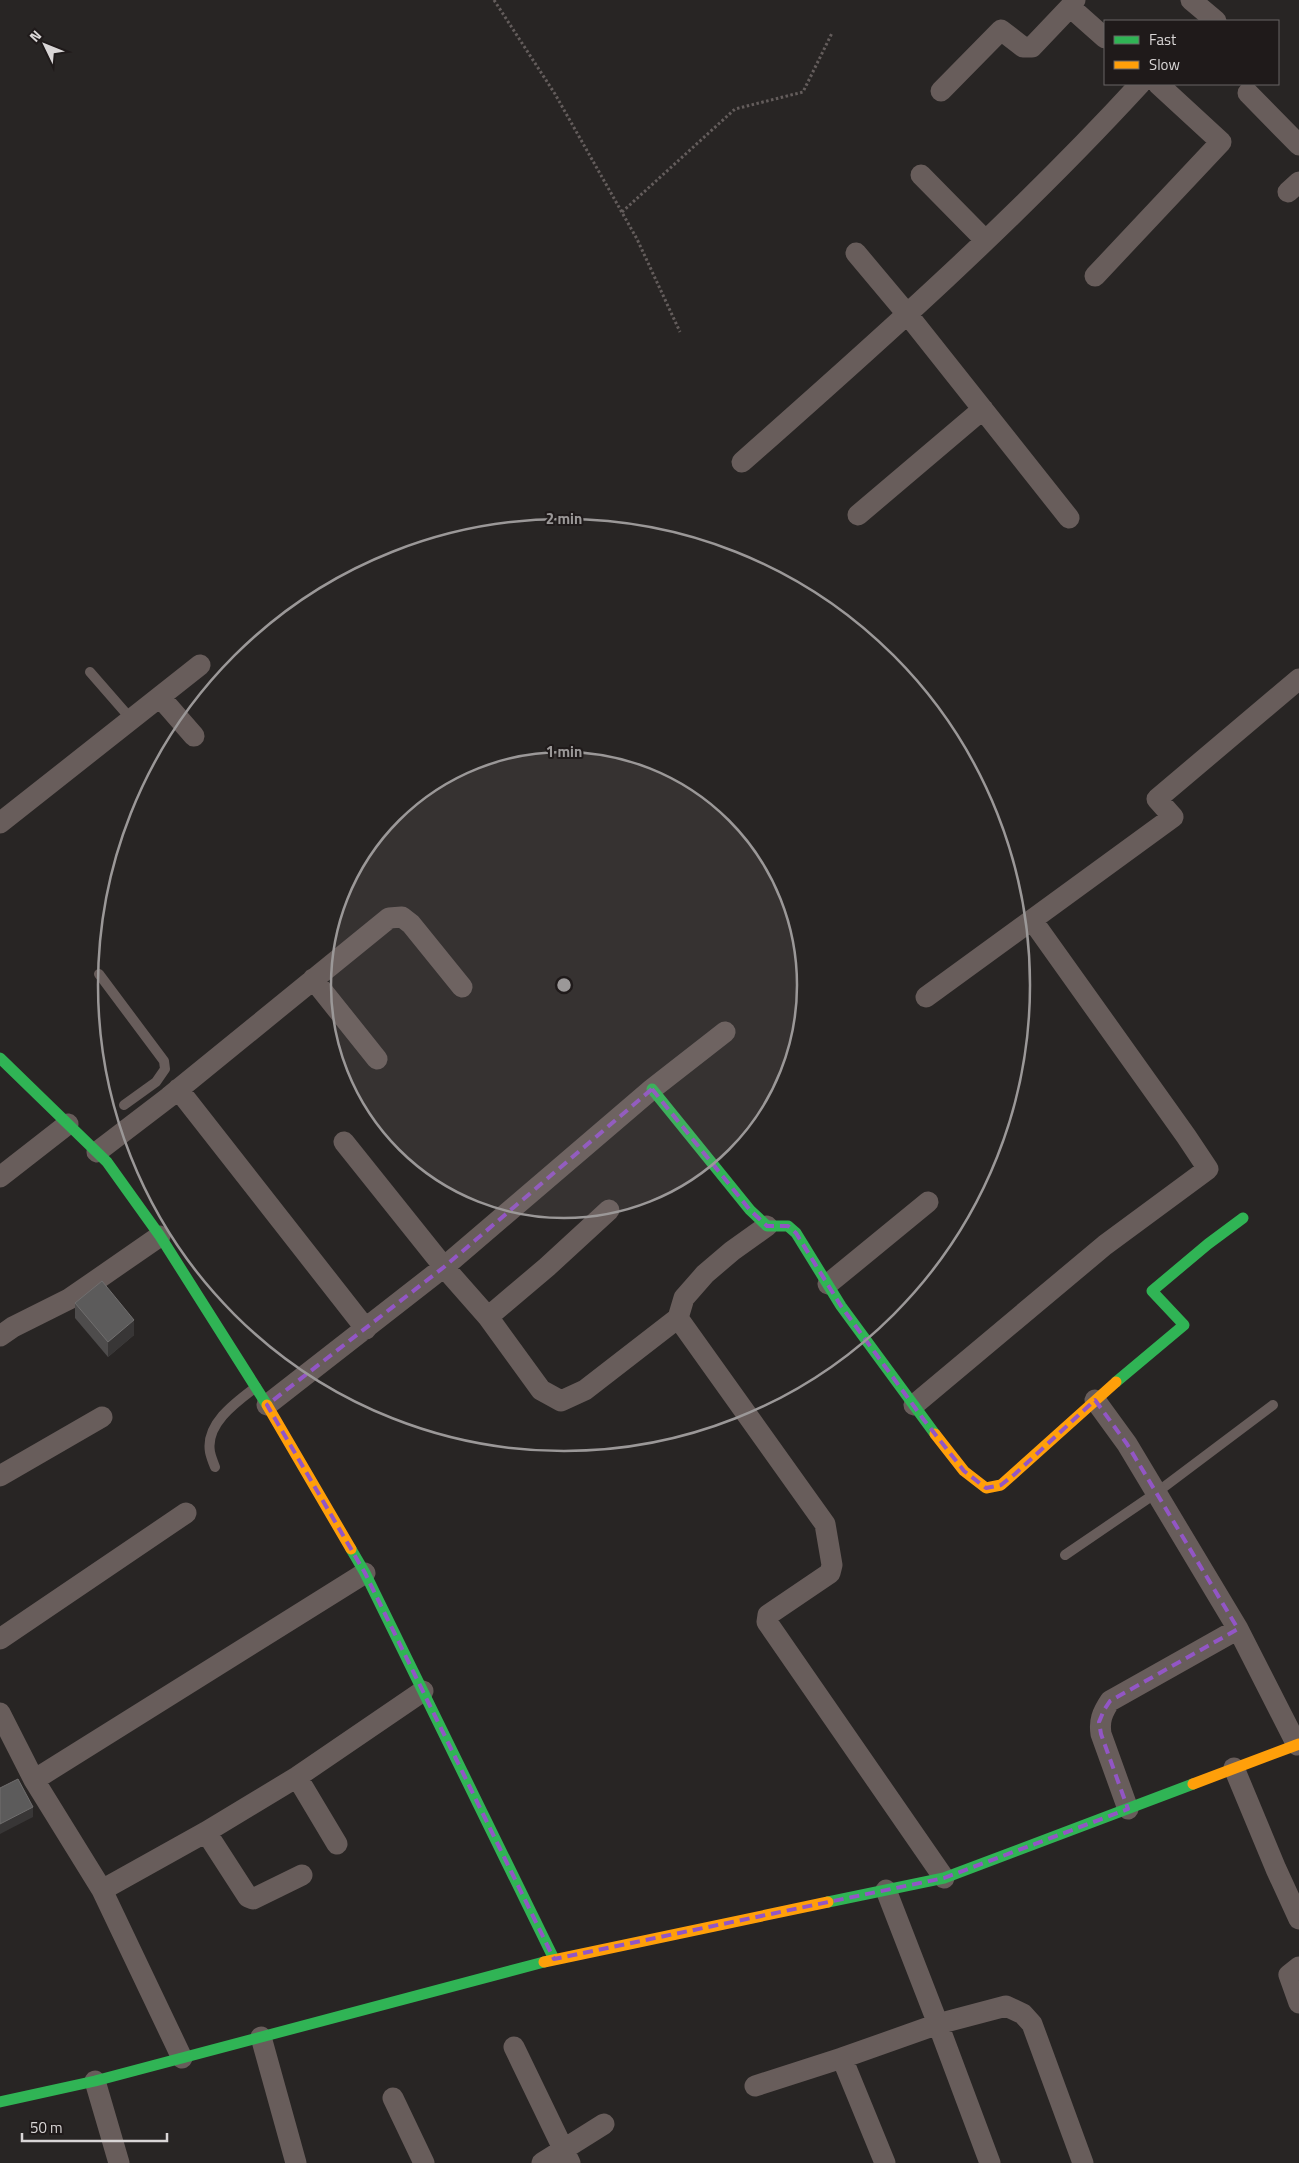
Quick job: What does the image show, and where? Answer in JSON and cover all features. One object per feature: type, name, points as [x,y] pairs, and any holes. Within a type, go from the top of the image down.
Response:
[{"type":"street","points":[[1191,0],[1215,20]]},
{"type":"street","points":[[941,91],[1001,30],[1023,47],[1029,48],[1073,3],[1104,37]]},
{"type":"street","points":[[742,462],[908,315],[1092,134],[1139,85]]},
{"type":"street","points":[[1094,276],[1221,142],[1159,85]]},
{"type":"street","points":[[1248,93],[1299,145]]},
{"type":"street","points":[[921,175],[985,240]]},
{"type":"street","points":[[856,252],[1069,518]]},
{"type":"street","points":[[858,514],[983,409]]},
{"type":"street","points":[[0,823],[200,665]]},
{"type":"street","points":[[926,997],[1173,817],[1156,799],[1299,679]]},
{"type":"street","points":[[160,697],[194,736]]},
{"type":"street","points":[[97,1152],[168,1089],[313,979],[389,918],[402,917],[411,924],[462,987]]},
{"type":"street","points":[[914,1406],[1105,1245],[1208,1169],[1032,920]]},
{"type":"street","points":[[313,979],[377,1058]]},
{"type":"street","points":[[261,1396],[366,1329],[444,1267],[652,1089],[725,1032]]},
{"type":"street","points":[[0,1058],[107,1162],[160,1236],[261,1396],[365,1573],[554,1959]]},
{"type":"street","points":[[168,1089],[366,1329]]},
{"type":"street","points":[[652,1089],[726,1182],[767,1226]]},
{"type":"street","points":[[0,1177],[68,1124]]},
{"type":"street","points":[[344,1142],[444,1267],[488,1317],[541,1390],[561,1401],[586,1390],[678,1318],[684,1298],[706,1274],[732,1251],[767,1226],[788,1226],[796,1232],[841,1306],[914,1406],[964,1471],[986,1488],[1001,1485],[1015,1474],[1094,1400],[1184,1325],[1152,1291],[1208,1244],[1243,1218]]},
{"type":"street","points":[[828,1284],[928,1202]]},
{"type":"street","points":[[488,1317],[609,1210]]},
{"type":"street","points":[[0,1336],[69,1299],[160,1236]]},
{"type":"street","points":[[678,1318],[826,1524],[832,1565],[830,1573],[768,1615],[767,1622],[944,1878]]},
{"type":"street","points":[[0,2102],[95,2081],[554,1959],[944,1878],[1298,1745],[1238,1629],[1112,1422],[1094,1400]]},
{"type":"street","points":[[0,1476],[102,1417]]},
{"type":"street","points":[[0,1639],[186,1513]]},
{"type":"street","points":[[34,1780],[365,1573]]},
{"type":"street","points":[[1128,1808],[1101,1734],[1099,1722],[1104,1710],[1110,1701],[1238,1629]]},
{"type":"street","points":[[102,1890],[206,1832],[296,1777],[423,1691]]},
{"type":"street","points":[[0,1713],[34,1780],[102,1890],[182,2058]]},
{"type":"street","points":[[1234,1768],[1299,1919]]},
{"type":"street","points":[[296,1777],[337,1844]]},
{"type":"street","points":[[206,1832],[248,1897],[254,1899],[302,1874]]},
{"type":"street","points":[[886,1890],[990,2163]]},
{"type":"street","points":[[1299,1967],[1289,1975],[1299,2003]]},
{"type":"street","points":[[755,2086],[938,2024],[1006,2006],[1023,2014],[1032,2024],[1083,2163]]},
{"type":"street","points":[[262,2036],[296,2163]]},
{"type":"street","points":[[514,2047],[567,2157]]},
{"type":"street","points":[[842,2058],[885,2163]]},
{"type":"street","points":[[95,2081],[120,2163]]},
{"type":"street","points":[[393,2098],[424,2163]]},
{"type":"street","points":[[542,2163],[567,2157],[604,2124]]},
{"type":"lane","points":[[90,672],[131,719]]},
{"type":"lane","points":[[100,974],[164,1061],[168,1089],[124,1105]]},
{"type":"lane","points":[[215,1467],[210,1452],[210,1442],[214,1430],[223,1415],[261,1396]]},
{"type":"lane","points":[[1065,1555],[1156,1492],[1273,1405]]},
{"type":"path","points":[[494,0],[555,94],[622,212],[637,239],[680,332]]},
{"type":"path","points":[[622,212],[735,108],[803,92],[832,33]]},
{"type":"highlighted area","points":[[652,1089],[750,1210],[767,1226],[788,1226],[796,1233],[841,1306],[924,1420],[964,1471],[986,1488],[1001,1485],[1015,1474],[1095,1400],[1127,1444],[1238,1629],[1110,1701],[1104,1710],[1099,1722],[1101,1734],[1128,1809],[944,1878],[554,1959],[365,1573],[267,1405],[444,1267]]},
{"type":"building","points":[[102,1281],[134,1320],[108,1342],[75,1303]]},
{"type":"building","points":[[18,1779],[33,1807],[0,1824],[0,1788]]},
{"type":"traffic: fast","points":[[0,1058],[107,1162],[160,1236],[267,1405]]},
{"type":"traffic: fast","points":[[652,1089],[750,1210],[767,1226],[788,1226],[796,1233],[841,1306],[935,1434]]},
{"type":"traffic: fast","points":[[1116,1382],[1184,1325],[1152,1291],[1208,1244],[1243,1218]]},
{"type":"traffic: fast","points":[[351,1549],[365,1573],[554,1959]]},
{"type":"traffic: fast","points":[[828,1902],[944,1878],[1193,1784]]},
{"type":"traffic: fast","points":[[0,2102],[95,2081],[544,1962]]},
{"type":"traffic: slow","points":[[935,1434],[964,1471],[986,1488],[1001,1485],[1116,1382]]},
{"type":"traffic: slow","points":[[267,1405],[351,1549]]},
{"type":"traffic: slow","points":[[1193,1784],[1299,1744]]},
{"type":"traffic: slow","points":[[544,1962],[828,1902]]}]
